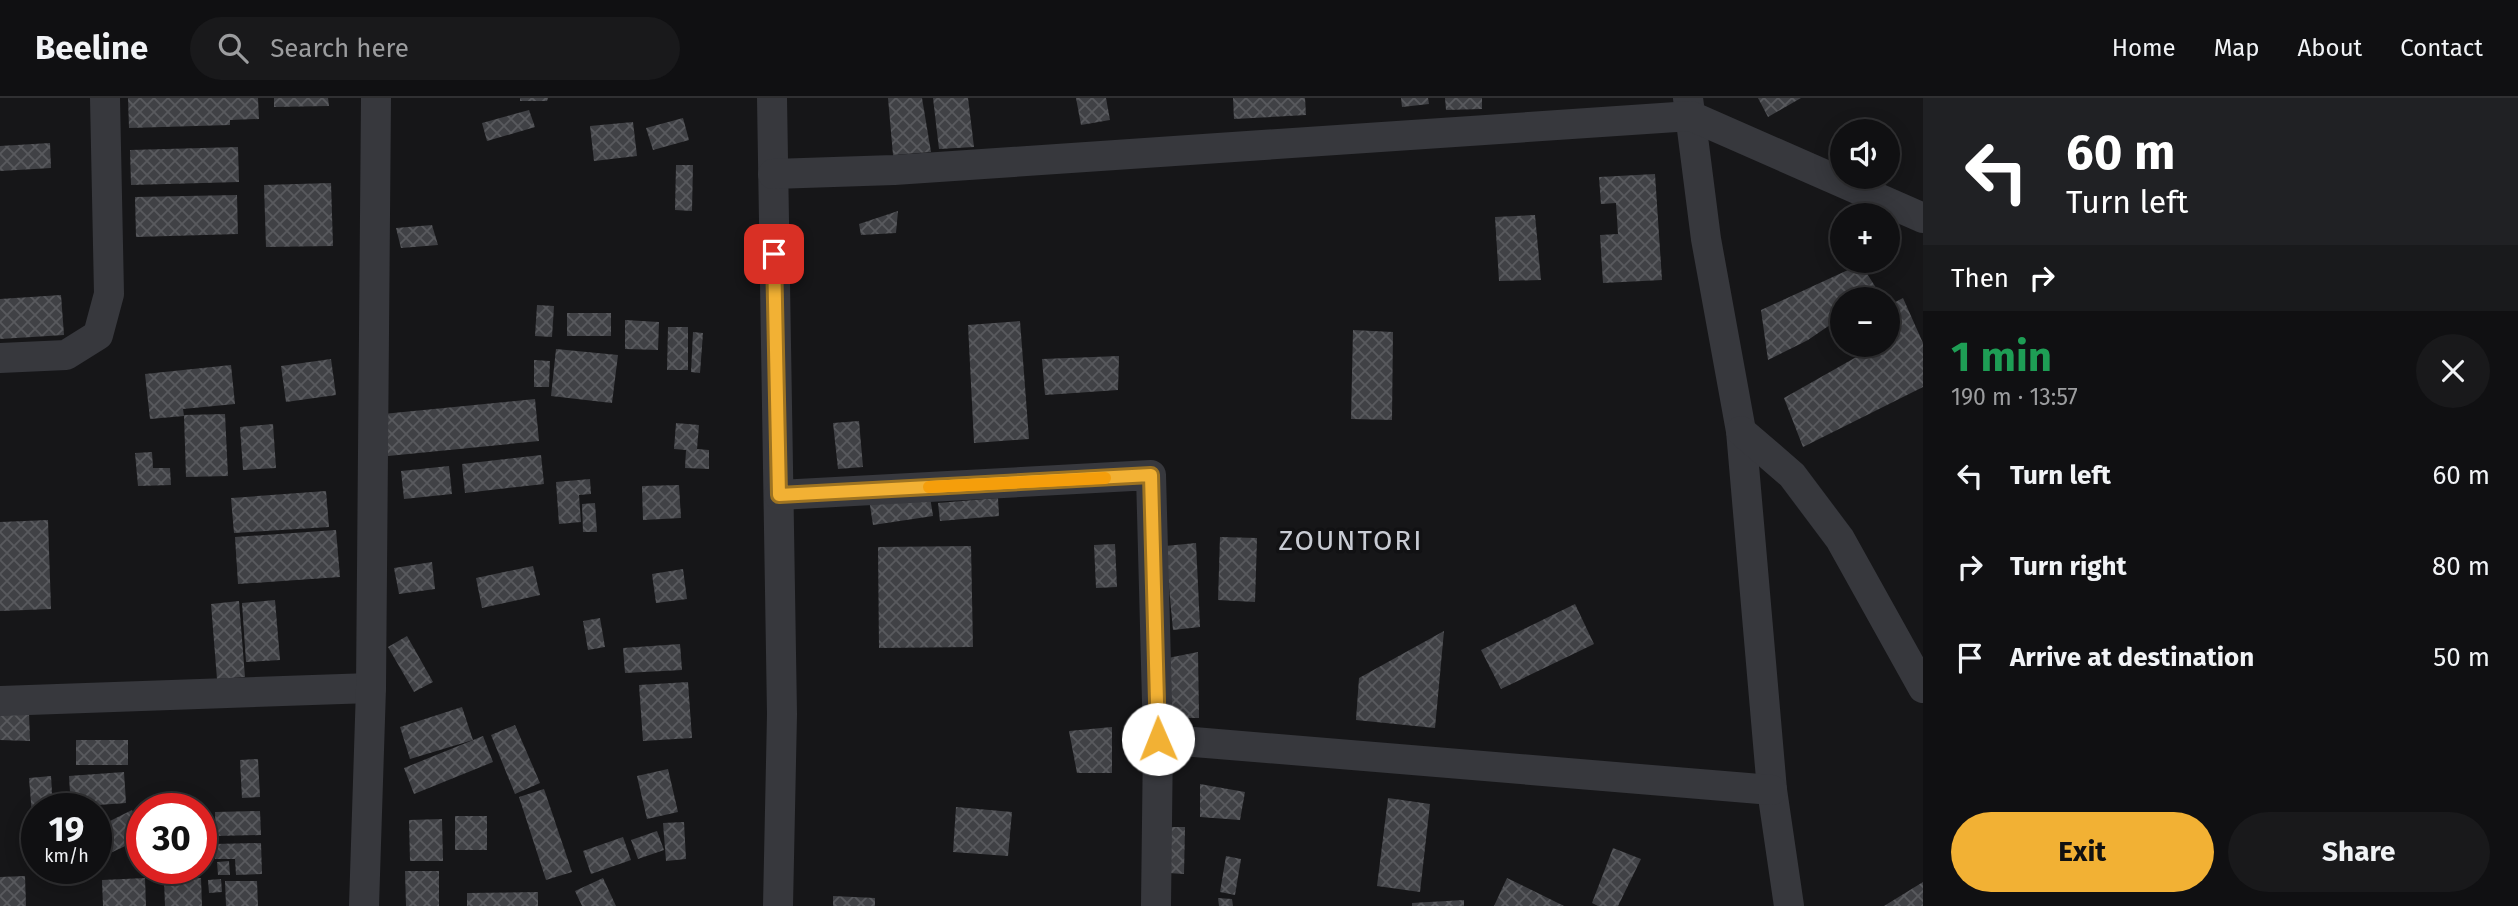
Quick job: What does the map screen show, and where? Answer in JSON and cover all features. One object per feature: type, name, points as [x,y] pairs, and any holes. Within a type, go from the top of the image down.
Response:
[{"type":"street","points":[[0,358],[66,355],[98,335],[110,294],[105,98]]},
{"type":"street","points":[[364,906],[371,688],[376,98]]},
{"type":"street","points":[[772,98],[782,714],[778,906]]},
{"type":"street","points":[[773,174],[921,168],[1689,107],[1923,218]]},
{"type":"street","points":[[1689,107],[1706,239],[1741,431],[1772,790],[1789,906]]},
{"type":"street","points":[[1741,431],[1792,475],[1840,539],[1923,688]]},
{"type":"street","points":[[779,495],[1151,475],[1158,739],[1156,906]]},
{"type":"street","points":[[0,701],[371,688]]},
{"type":"street","points":[[1158,739],[1772,790]]},
{"type":"building","points":[[128,98],[258,98],[259,119],[230,120],[230,125],[129,128]]},
{"type":"building","points":[[274,98],[328,98],[329,106],[274,107]]},
{"type":"building","points":[[520,98],[548,98],[547,101],[520,101]]},
{"type":"building","points":[[888,98],[922,98],[931,152],[893,155]]},
{"type":"building","points":[[933,98],[968,98],[974,147],[939,149]]},
{"type":"building","points":[[1076,98],[1106,98],[1110,120],[1081,125]]},
{"type":"building","points":[[1233,98],[1305,98],[1306,115],[1234,119]]},
{"type":"building","points":[[1401,98],[1428,98],[1429,104],[1402,107]]},
{"type":"building","points":[[1445,98],[1482,98],[1482,109],[1446,110]]},
{"type":"building","points":[[1758,98],[1801,98],[1768,117]]},
{"type":"building","points":[[529,110],[535,127],[487,141],[482,123]]},
{"type":"building","points":[[683,118],[689,140],[653,150],[646,128]]},
{"type":"building","points":[[633,122],[637,156],[594,161],[590,126]]},
{"type":"building","points":[[50,143],[51,168],[0,171],[0,146]]},
{"type":"building","points":[[238,147],[239,182],[131,185],[130,150]]},
{"type":"building","points":[[676,165],[693,165],[692,211],[675,210]]},
{"type":"building","points":[[1655,174],[1662,280],[1603,283],[1600,235],[1618,234],[1616,203],[1601,204],[1599,177]]},
{"type":"building","points":[[331,183],[333,246],[266,247],[264,185]]},
{"type":"building","points":[[237,195],[238,234],[136,237],[135,197]]},
{"type":"building","points":[[898,211],[896,233],[861,235],[859,224]]},
{"type":"building","points":[[1535,215],[1541,280],[1499,281],[1495,217]]},
{"type":"building","points":[[432,225],[438,245],[401,248],[396,228]]},
{"type":"building","points":[[1841,273],[1867,273],[1875,287],[1830,287],[1830,325],[1808,340],[1768,360],[1761,310]]},
{"type":"building","points":[[61,295],[64,335],[0,339],[0,299]]},
{"type":"building","points":[[1903,298],[1923,343],[1923,387],[1803,447],[1784,398],[1856,357],[1900,357],[1900,300]]},
{"type":"building","points":[[537,305],[554,306],[552,337],[535,336]]},
{"type":"building","points":[[567,313],[611,313],[611,336],[567,336]]},
{"type":"building","points":[[625,320],[659,322],[658,350],[625,349]]},
{"type":"building","points":[[1020,321],[1029,439],[974,443],[968,325]]},
{"type":"building","points":[[668,327],[688,327],[688,370],[667,370]]},
{"type":"building","points":[[1353,330],[1393,332],[1392,420],[1351,419]]},
{"type":"building","points":[[693,332],[703,333],[700,373],[691,372]]},
{"type":"building","points":[[556,349],[618,355],[612,403],[551,396]]},
{"type":"building","points":[[1119,356],[1118,390],[1045,395],[1042,359]]},
{"type":"building","points":[[331,359],[336,395],[286,402],[281,366]]},
{"type":"building","points":[[534,360],[550,361],[549,387],[534,387]]},
{"type":"building","points":[[231,365],[235,404],[183,409],[184,416],[150,419],[145,374]]},
{"type":"building","points":[[535,399],[539,441],[388,456],[383,414]]},
{"type":"building","points":[[225,414],[228,476],[186,477],[184,415]]},
{"type":"building","points":[[859,421],[863,467],[838,469],[833,423]]},
{"type":"building","points":[[676,423],[699,425],[697,449],[709,450],[709,469],[685,468],[686,450],[674,449]]},
{"type":"building","points":[[273,424],[276,468],[243,470],[240,427]]},
{"type":"building","points":[[152,452],[153,468],[170,468],[171,485],[138,486],[135,453]]},
{"type":"building","points":[[541,455],[544,484],[465,493],[462,464]]},
{"type":"building","points":[[449,466],[452,494],[404,499],[401,471]]},
{"type":"building","points":[[590,479],[591,494],[579,495],[581,522],[559,524],[556,482]]},
{"type":"building","points":[[679,485],[681,518],[643,520],[642,486]]},
{"type":"building","points":[[929,490],[933,516],[873,525],[869,499]]},
{"type":"building","points":[[326,491],[329,527],[234,533],[231,498]]},
{"type":"building","points":[[998,498],[999,516],[940,521],[938,503]]},
{"type":"building","points":[[595,503],[597,532],[583,532],[582,504]]},
{"type":"building","points":[[48,520],[51,609],[0,611],[0,522]]},
{"type":"building","points":[[336,530],[340,577],[238,584],[235,537]]},
{"type":"building","points":[[1220,537],[1257,538],[1255,602],[1218,600]]},
{"type":"building","points":[[1196,543],[1200,627],[1173,630],[1165,546]]},
{"type":"building","points":[[1115,544],[1117,587],[1096,588],[1094,545]]},
{"type":"building","points":[[971,546],[973,647],[879,648],[878,547]]},
{"type":"building","points":[[432,562],[435,589],[399,594],[394,568]]},
{"type":"building","points":[[533,566],[540,595],[482,608],[476,578]]},
{"type":"building","points":[[683,569],[687,599],[656,603],[652,574]]},
{"type":"building","points":[[275,600],[280,660],[246,662],[242,603]]},
{"type":"building","points":[[239,601],[245,677],[217,679],[211,604]]},
{"type":"building","points":[[1575,604],[1594,644],[1501,689],[1481,650]]},
{"type":"building","points":[[600,618],[605,647],[588,650],[583,621]]},
{"type":"building","points":[[1444,631],[1435,728],[1356,720],[1359,678]]},
{"type":"building","points":[[407,636],[433,682],[414,692],[388,647]]},
{"type":"building","points":[[680,644],[682,670],[625,673],[623,648]]},
{"type":"building","points":[[1198,652],[1199,718],[1170,718],[1168,658]]},
{"type":"building","points":[[688,682],[692,738],[643,741],[639,685]]},
{"type":"building","points":[[462,707],[473,740],[410,759],[400,727]]},
{"type":"building","points":[[0,713],[29,713],[30,741],[0,740]]},
{"type":"building","points":[[515,725],[540,783],[515,794],[491,735]]},
{"type":"building","points":[[1112,727],[1112,773],[1077,773],[1069,731]]},
{"type":"building","points":[[483,736],[493,762],[414,794],[404,768]]},
{"type":"building","points":[[76,740],[128,740],[128,765],[76,765]]},
{"type":"building","points":[[258,759],[260,797],[242,798],[240,760]]},
{"type":"building","points":[[668,769],[678,812],[647,819],[637,776]]},
{"type":"building","points":[[124,772],[126,803],[112,804],[112,793],[70,793],[69,776]]},
{"type":"building","points":[[51,776],[52,793],[30,793],[29,778]]},
{"type":"building","points":[[1200,784],[1245,792],[1240,820],[1200,817]]},
{"type":"building","points":[[544,789],[572,872],[546,880],[519,797]]},
{"type":"building","points":[[1388,798],[1430,804],[1420,892],[1377,886]]},
{"type":"building","points":[[956,807],[1012,812],[1008,856],[953,852]]},
{"type":"building","points":[[260,811],[261,835],[217,836],[217,812]]},
{"type":"building","points":[[126,813],[126,846],[112,852],[112,820]]},
{"type":"building","points":[[455,816],[487,816],[487,850],[455,850]]},
{"type":"building","points":[[442,819],[443,861],[410,861],[409,820]]},
{"type":"building","points":[[684,822],[686,859],[666,861],[663,823]]},
{"type":"building","points":[[1169,827],[1185,827],[1184,874],[1168,873]]},
{"type":"building","points":[[657,831],[664,850],[638,859],[631,840]]},
{"type":"building","points":[[623,837],[631,860],[591,874],[583,851]]},
{"type":"building","points":[[261,843],[262,874],[236,875],[235,859],[217,859],[217,844]]},
{"type":"building","points":[[1613,848],[1641,859],[1618,906],[1598,906],[1592,903]]},
{"type":"building","points":[[1226,856],[1241,859],[1235,895],[1220,892]]},
{"type":"building","points":[[229,861],[230,875],[218,875],[217,862]]},
{"type":"building","points":[[405,871],[439,871],[439,906],[406,906]]},
{"type":"building","points":[[21,876],[21,884],[25,884],[26,906],[0,906],[0,877]]},
{"type":"building","points":[[603,878],[616,906],[582,906],[575,891]]},
{"type":"building","points":[[1507,878],[1564,906],[1494,906]]},
{"type":"building","points":[[126,879],[126,884],[145,884],[146,906],[103,906],[102,884],[112,884],[112,880]]},
{"type":"building","points":[[217,879],[221,879],[222,892],[209,893],[208,884],[217,884]]},
{"type":"building","points":[[225,881],[257,881],[258,906],[226,906]]},
{"type":"building","points":[[1923,882],[1923,906],[1884,906]]},
{"type":"building","points":[[164,884],[201,884],[202,906],[165,906]]},
{"type":"building","points":[[538,892],[538,906],[467,906],[467,893]]},
{"type":"building","points":[[833,896],[875,898],[875,906],[833,906]]},
{"type":"building","points":[[1218,898],[1232,899],[1233,906],[1219,906]]},
{"type":"building","points":[[1464,900],[1464,906],[1412,906],[1412,903]]},
{"type":"slow traffic","points":[[929,487],[1105,478]]},
{"type":"district","name":"ZOUNTORI","points":[[1351,540]]},
{"type":"route","points":[[774,254],[779,495],[1151,475],[1158,739]]}]
